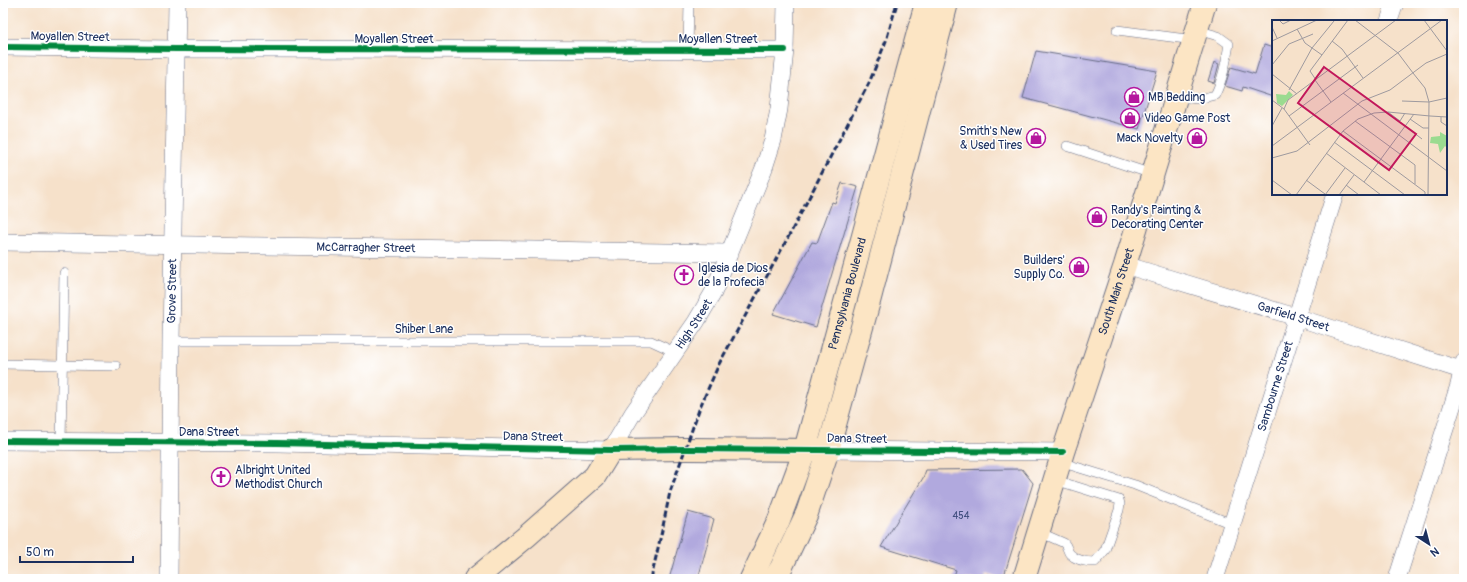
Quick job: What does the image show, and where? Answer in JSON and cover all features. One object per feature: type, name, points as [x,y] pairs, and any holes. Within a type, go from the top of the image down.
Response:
[{"type":"main road","name":"Pennsylvania Boulevard","points":[[751,579],[779,520],[805,450],[926,3]]},
{"type":"main road","name":"Pennsylvania Boulevard","points":[[774,579],[781,568],[807,513],[828,450],[870,298],[947,3]]},
{"type":"main road","name":"South Main Street","points":[[1024,579],[1125,265],[1205,3]]},
{"type":"main road","name":"Dana Street","points":[[611,450],[828,450]]},
{"type":"main road","name":"High Street","points":[[475,579],[527,536],[595,476],[611,450]]},
{"type":"street","name":"Grove Street","points":[[169,579],[176,3]]},
{"type":"street","name":"High Street","points":[[611,450],[633,413],[696,322],[713,293],[764,168],[773,140],[779,109],[785,50],[786,3]]},
{"type":"street","points":[[1389,20],[1395,3]]},
{"type":"street","name":"Moyallen Street","points":[[3,47],[176,49],[785,50]]},
{"type":"street","name":"Sambourne Street","points":[[1215,579],[1335,195]]},
{"type":"street","name":"McCarragher Street","points":[[3,242],[729,252]]},
{"type":"street","name":"Garfield Street","points":[[1125,265],[1296,317],[1462,376]]},
{"type":"street","points":[[1397,579],[1462,376]]},
{"type":"street","name":"Dana Street","points":[[3,441],[277,443],[611,450]]},
{"type":"street","name":"Dana Street","points":[[828,450],[1060,465]]},
{"type":"lane","points":[[688,3],[688,50]]},
{"type":"lane","points":[[1117,30],[1174,36],[1218,36],[1229,44],[1226,65],[1220,85],[1215,95],[1199,99],[1176,97]]},
{"type":"lane","points":[[1067,146],[1152,174]]},
{"type":"lane","points":[[61,442],[64,273]]},
{"type":"lane","name":"Shiber Lane","points":[[171,341],[651,341],[675,352]]},
{"type":"lane","points":[[3,364],[116,366]]},
{"type":"lane","points":[[1060,465],[1135,485],[1232,524]]},
{"type":"lane","points":[[1039,532],[1064,543],[1070,554],[1077,558],[1095,562],[1105,550],[1119,510],[1119,500],[1060,465]]},
{"type":"building","points":[[1264,45],[1272,48],[1272,97],[1243,87],[1242,91],[1225,86],[1231,67],[1255,74]]},
{"type":"building","points":[[1036,51],[1157,71],[1139,129],[1023,98]]},
{"type":"building","points":[[1214,62],[1219,64],[1214,83],[1208,81]]},
{"type":"building","points":[[842,183],[858,187],[816,327],[773,314],[812,242],[817,243],[832,202],[835,203]]},
{"type":"building","points":[[1022,469],[1033,483],[1003,579],[987,574],[985,579],[953,579],[956,570],[881,547],[923,478],[926,470]]},
{"type":"building","points":[[688,512],[714,519],[698,579],[669,579]]},
{"type":"railway","points":[[651,579],[670,492],[700,407],[719,364],[791,232],[869,83],[886,41],[897,3]]},
{"type":"cycle path","points":[[3,47],[176,49],[785,50]]},
{"type":"cycle path","points":[[3,441],[277,443],[611,450],[686,449],[1063,452]]},
{"type":"place","name":"MB Bedding","points":[[1134,97]]},
{"type":"place","name":"Video Game Post","points":[[1130,118]]},
{"type":"place","name":"Smith's New & Used Tires","points":[[1036,138]]},
{"type":"place","name":"Mack Novelty","points":[[1197,138]]},
{"type":"place","name":"Randy's Painting & Decorating Center","points":[[1097,217]]},
{"type":"place","name":"Builders' Supply Co.","points":[[1079,267]]},
{"type":"place","name":"Iglesia de Dios de la Profecia","points":[[684,275]]},
{"type":"place","name":"Albright United Methodist Church","points":[[221,477]]}]
